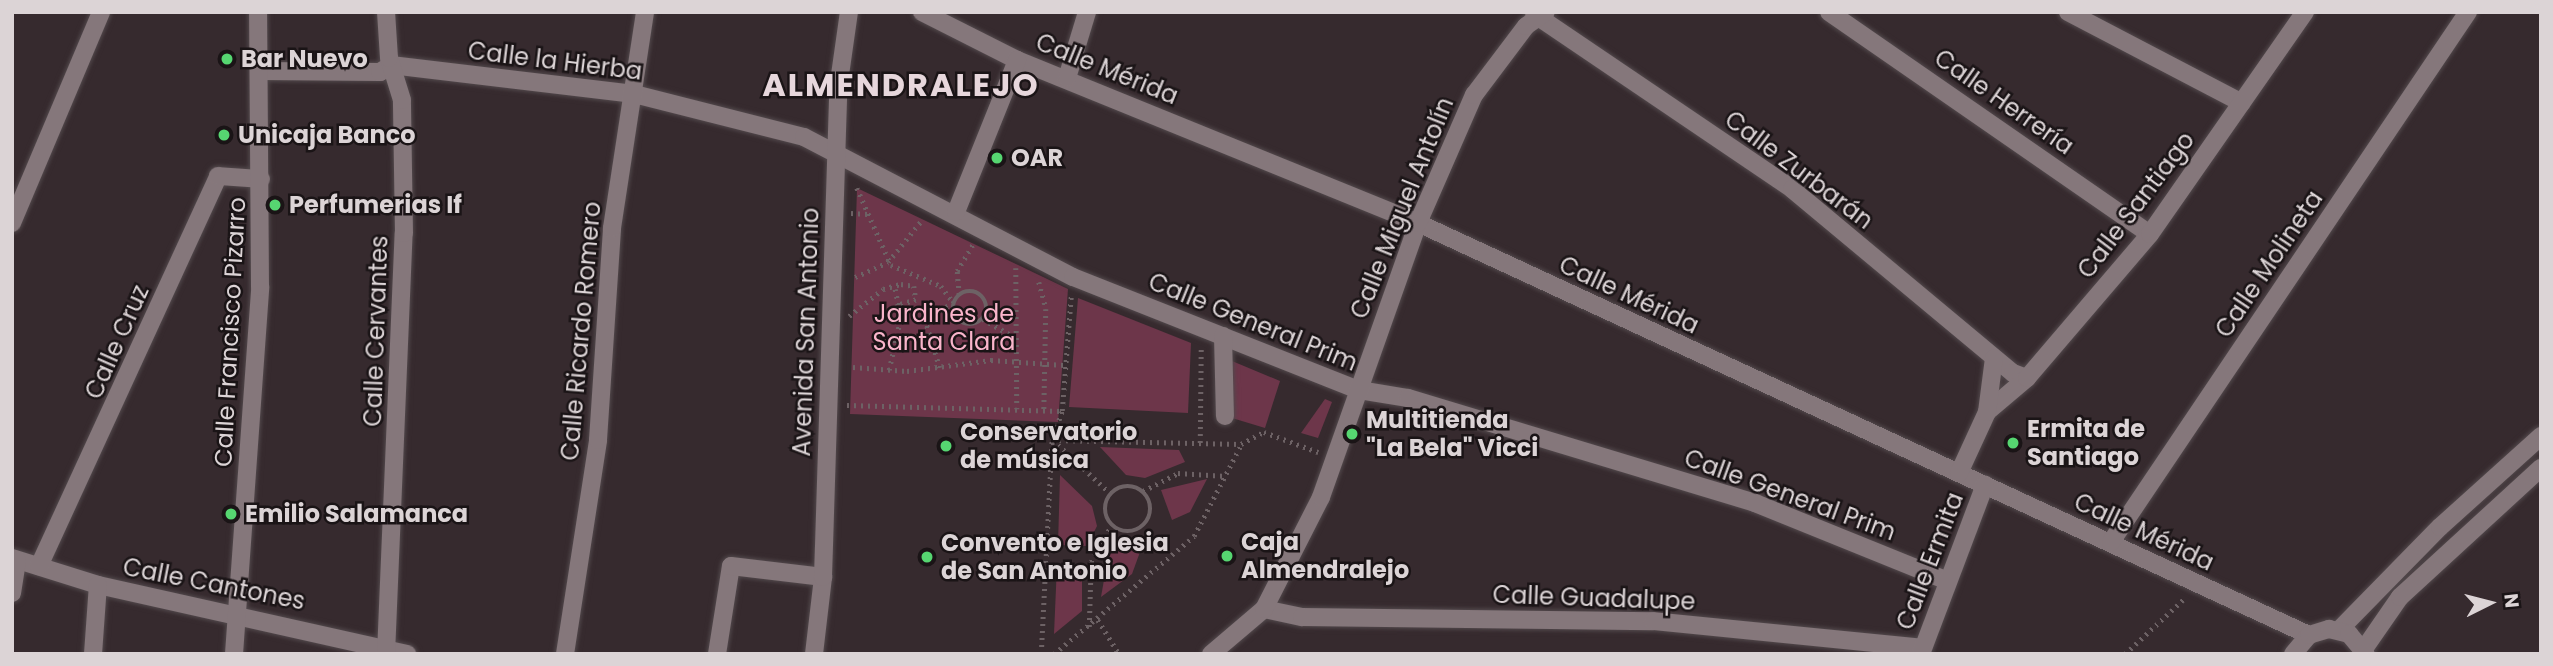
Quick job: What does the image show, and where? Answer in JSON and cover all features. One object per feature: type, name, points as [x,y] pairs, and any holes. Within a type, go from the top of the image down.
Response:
[{"type":"street","points":[[12,223],[101,12]]},
{"type":"street","name":"Calle Francisco Pizarro","points":[[234,654],[258,339],[261,179],[258,12]]},
{"type":"street","name":"Calle Cervantes","points":[[386,12],[391,65],[402,100],[404,233],[386,650]]},
{"type":"street","name":"Calle Ricardo Romero","points":[[565,654],[598,440],[612,228],[645,12]]},
{"type":"street","name":"Avenida San Antonio","points":[[814,654],[823,577],[836,154],[849,12]]},
{"type":"street","name":"Calle Mérida","points":[[922,12],[1017,60],[1067,78],[1418,223],[2309,635]]},
{"type":"street","points":[[1067,78],[1087,12]]},
{"type":"street","name":"Calle Herrería","points":[[1829,12],[2150,234]]},
{"type":"street","points":[[2067,12],[2242,103]]},
{"type":"street","name":"Calle Santiago","points":[[1987,412],[2027,378],[2150,234],[2305,12]]},
{"type":"street","name":"Calle Molineta","points":[[2111,542],[2468,12]]},
{"type":"street","name":"Calle Miguel Antolín","points":[[1210,654],[1264,609],[1334,458],[1418,223],[1474,94],[1526,26],[1540,14]]},
{"type":"street","name":"Calle Zurbarán","points":[[1540,14],[1792,189],[1994,358],[2027,378]]},
{"type":"street","points":[[956,212],[1017,60]]},
{"type":"street","name":"Calle la Hierba","points":[[260,71],[380,72],[391,65],[634,94],[804,137],[836,154]]},
{"type":"street","name":"Calle General Prim","points":[[836,154],[956,212],[1073,277],[1359,390],[1408,398],[1755,503],[1948,581]]},
{"type":"street","name":"Calle Cruz","points":[[39,566],[218,176],[261,179]]},
{"type":"street","points":[[1223,336],[1225,416]]},
{"type":"street","name":"Calle Santiago","points":[[1959,473],[1987,412],[1994,358]]},
{"type":"street","points":[[2293,654],[2309,635],[2339,630],[2440,527],[2541,436]]},
{"type":"street","points":[[2339,630],[2365,651],[2400,597],[2541,468]]},
{"type":"street","name":"Calle Ermita","points":[[1922,651],[1986,485]]},
{"type":"street","points":[[12,593],[15,559]]},
{"type":"street","name":"Calle Cantones","points":[[15,559],[98,585],[407,654]]},
{"type":"street","points":[[717,654],[731,566],[823,577]]},
{"type":"street","points":[[93,654],[98,585]]},
{"type":"street","name":"Calle Guadalupe","points":[[1264,609],[1301,617],[1653,621],[1922,651]]},
{"type":"street","points":[[1234,654],[1238,632]]},
{"type":"path","points":[[857,188],[888,262],[941,286],[954,303],[964,324],[983,319],[1014,337]]},
{"type":"path","points":[[855,276],[888,262],[922,219]]},
{"type":"path","points":[[940,368],[925,319],[954,303],[959,295],[957,271],[974,244]]},
{"type":"path","points":[[1016,264],[1014,363],[1017,409]]},
{"type":"path","points":[[1034,272],[1046,310],[1044,410]]},
{"type":"path","points":[[1041,654],[1052,440],[1062,411],[1073,277]]},
{"type":"path","points":[[829,315],[854,316],[883,289],[895,289],[906,283],[917,290],[913,304],[903,307]]},
{"type":"path","points":[[889,370],[903,307],[895,289]]},
{"type":"path","points":[[959,295],[981,295],[987,309],[983,319]]},
{"type":"path","points":[[1200,443],[1201,328]]},
{"type":"path","points":[[853,367],[889,370],[1014,363],[1064,365]]},
{"type":"path","points":[[828,405],[1062,411]]},
{"type":"path","points":[[1052,440],[1241,444],[1264,432],[1334,458]]},
{"type":"path","points":[[1052,440],[1110,493]]},
{"type":"path","points":[[1054,654],[1098,620],[1194,536],[1241,444]]},
{"type":"path","points":[[1143,491],[1178,473],[1226,476]]},
{"type":"path","points":[[1126,485],[1143,491],[1152,507],[1145,525],[1127,533],[1111,526],[1105,510],[1110,493],[1126,485]]},
{"type":"path","points":[[1089,627],[1091,562],[1111,526]]},
{"type":"path","points":[[2125,654],[2199,586]]},
{"type":"path","points":[[1098,620],[1119,654]]},
{"type":"green space","name":"Jardines de Santa Clara","points":[[857,188],[1068,289],[1058,422],[850,414]]},
{"type":"green space","points":[[1078,298],[1191,343],[1188,413],[1069,407]]},
{"type":"green space","points":[[1232,361],[1280,381],[1265,428],[1232,418]]},
{"type":"green space","points":[[1325,399],[1332,402],[1318,438],[1301,433]]},
{"type":"green space","points":[[1100,447],[1179,450],[1185,462],[1145,478],[1126,475]]},
{"type":"green space","points":[[1060,475],[1092,506],[1097,526],[1087,546],[1058,545]]},
{"type":"green space","points":[[1207,479],[1190,512],[1172,520],[1161,490]]},
{"type":"green space","points":[[1111,540],[1140,552],[1132,574],[1101,597]]},
{"type":"green space","points":[[1057,565],[1082,565],[1082,611],[1054,634]]},
{"type":"place","name":"Bar Nuevo","points":[[227,59]]},
{"type":"place","name":"Unicaja Banco","points":[[224,135]]},
{"type":"place","name":"OAR","points":[[997,158]]},
{"type":"place","name":"Perfumerias If","points":[[275,205]]},
{"type":"place","name":"Multitienda \"La Bela\" Vicci","points":[[1352,434]]},
{"type":"place","name":"Ermita de Santiago","points":[[2013,443]]},
{"type":"place","name":"Conservatorio de música","points":[[946,446]]},
{"type":"place","name":"Emilio Salamanca","points":[[231,514]]},
{"type":"place","name":"Caja Almendralejo","points":[[1227,556]]},
{"type":"place","name":"Convento e Iglesia de San Antonio","points":[[927,557]]},
{"type":"district","name":"ALMENDRALEJO","points":[[901,85]]}]
